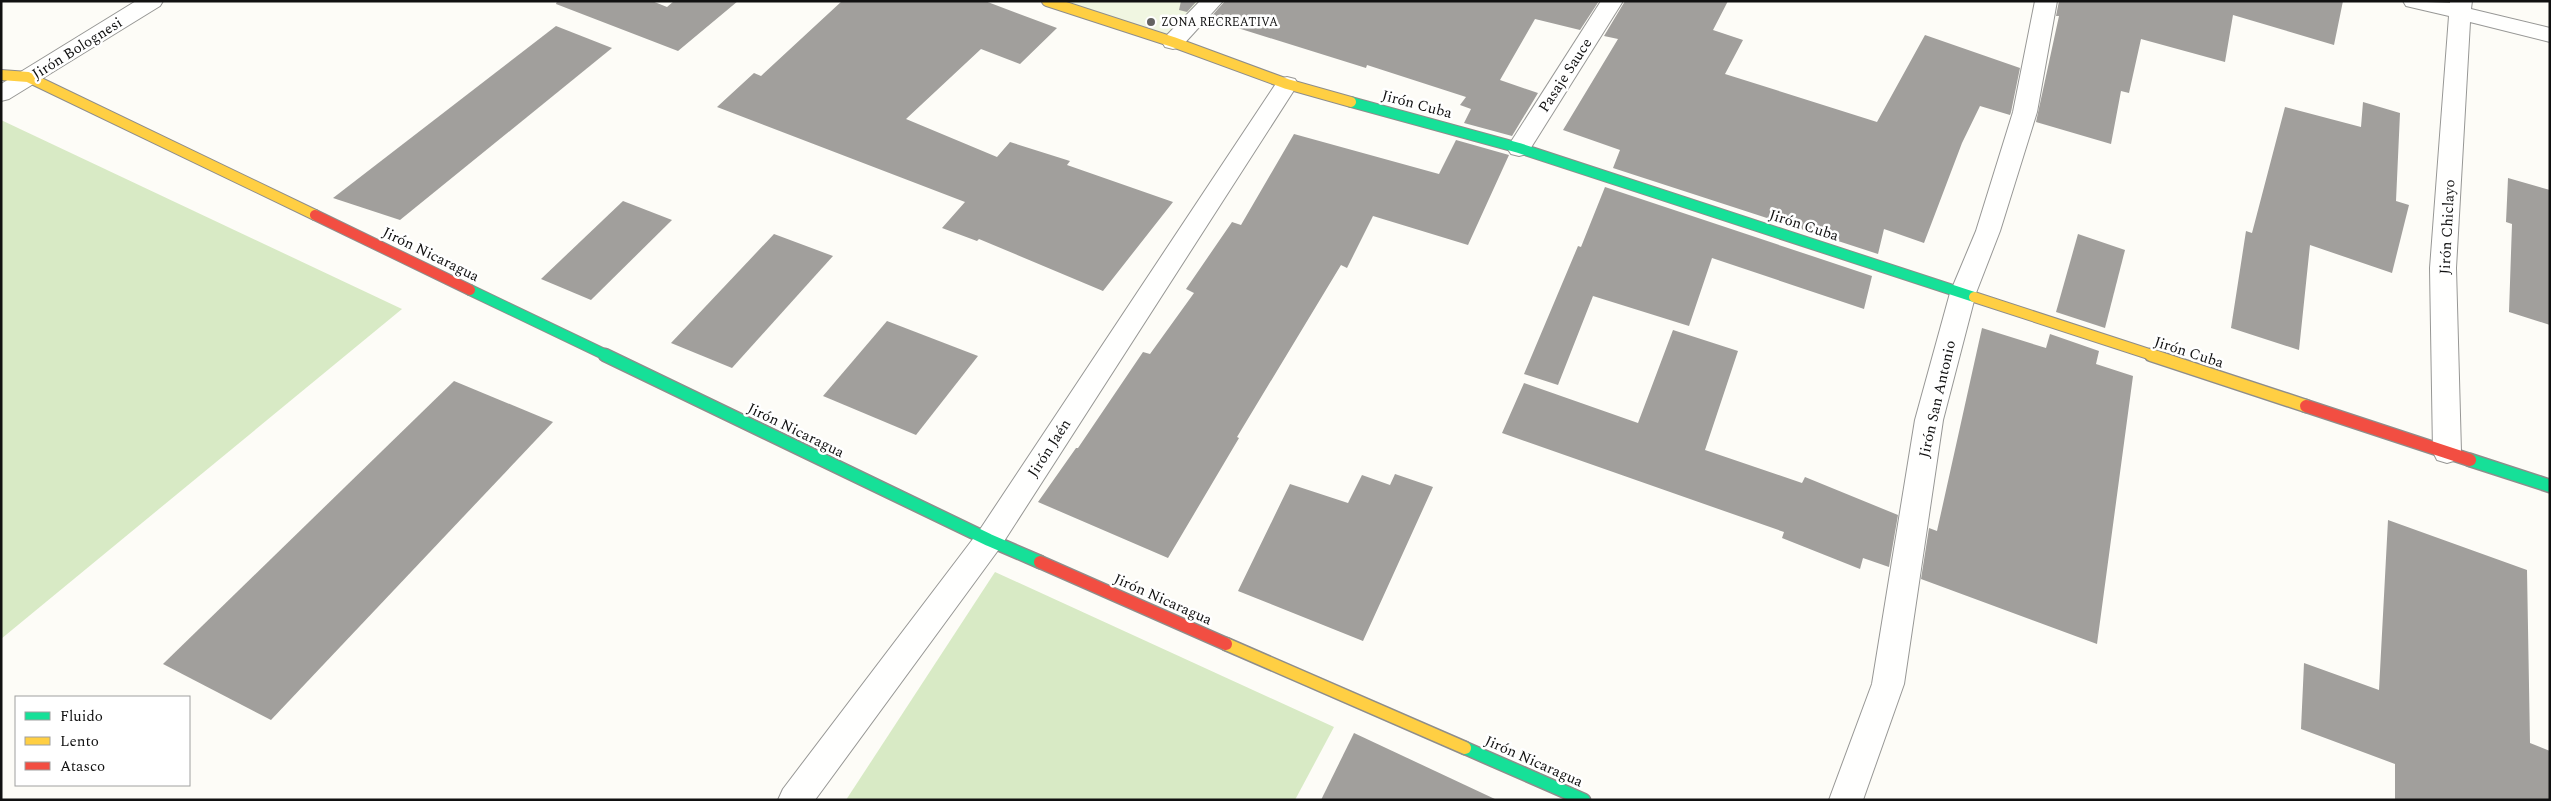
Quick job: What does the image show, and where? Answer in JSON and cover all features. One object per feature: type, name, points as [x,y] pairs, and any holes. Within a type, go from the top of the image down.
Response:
[{"type":"street","name":"Jirón Bolognesi","points":[[1,94],[152,1]]},
{"type":"street","name":"Jirón Cuba","points":[[1047,1],[1173,42],[1287,84],[1519,148],[2550,486]]},
{"type":"street","points":[[1173,42],[1212,1]]},
{"type":"street","name":"Pasaje Sauce","points":[[1519,148],[1612,1]]},
{"type":"street","name":"Jirón San Antonio","points":[[1846,800],[1888,684],[1929,420],[1963,293],[1988,231],[2025,112],[2036,42],[2046,1]]},
{"type":"street","points":[[2414,1],[2461,7],[2550,35]]},
{"type":"street","name":"Jirón Chiclayo","points":[[2447,452],[2443,268],[2461,7]]},
{"type":"street","name":"Jirón Nicaragua","points":[[1,75],[28,77],[989,540],[1584,800]]},
{"type":"street","name":"Jirón Jaén","points":[[795,800],[989,540],[1287,84]]},
{"type":"green space","name":"ZONA RECREATIVA","points":[[1047,1],[1212,1],[1173,42]]},
{"type":"green space","points":[[1,120],[402,309],[1,639]]},
{"type":"green space","points":[[995,572],[1334,727],[1295,800],[846,800]]},
{"type":"building","points":[[557,1],[652,1],[667,7],[674,1],[738,1],[678,51],[556,4]]},
{"type":"building","points":[[842,1],[985,1],[1057,28],[1020,64],[981,49],[906,119],[997,157],[1010,142],[1070,161],[1067,165],[1173,202],[1103,291],[979,239],[977,241],[942,228],[965,202],[717,107],[754,73],[761,76]]},
{"type":"building","points":[[1181,1],[1197,1],[1187,12],[1179,10]]},
{"type":"building","points":[[1225,1],[1599,1],[1580,30],[1535,19],[1500,80],[1538,93],[1512,136],[1464,123],[1471,109],[1460,105],[1466,97],[1367,65],[1366,68],[1209,19]]},
{"type":"building","points":[[1625,1],[1728,1],[1713,30],[1743,40],[1725,74],[1877,122],[1925,35],[2020,68],[2011,112],[2010,115],[1980,106],[1962,143],[1924,243],[1884,229],[1878,254],[1613,168],[1620,150],[1563,130],[1618,39],[1604,36]]},
{"type":"building","points":[[2059,1],[2343,1],[2334,45],[2233,15],[2225,62],[2141,39],[2129,93],[2121,91],[2111,144],[2036,122],[2059,16],[2056,16]]},
{"type":"building","points":[[556,26],[612,48],[400,220],[333,198]]},
{"type":"building","points":[[2363,102],[2400,113],[2396,201],[2409,205],[2392,273],[2310,245],[2299,350],[2231,328],[2246,231],[2252,233],[2285,107],[2361,127]]},
{"type":"building","points":[[1294,134],[1439,174],[1456,140],[1509,155],[1468,245],[1373,216],[1347,268],[1341,265],[1237,437],[1239,438],[1168,558],[1038,502],[1076,448],[1078,448],[1143,352],[1150,354],[1194,293],[1186,289],[1232,222],[1241,225]]},
{"type":"building","points":[[2508,178],[2550,190],[2550,325],[2509,312],[2512,224],[2506,222]]},
{"type":"building","points":[[1605,187],[1872,276],[1864,309],[1712,258],[1689,326],[1593,296],[1558,385],[1524,374],[1578,246],[1581,247]]},
{"type":"building","points":[[623,201],[672,220],[591,300],[541,279]]},
{"type":"building","points":[[774,234],[833,256],[732,368],[671,343]]},
{"type":"building","points":[[2078,234],[2125,250],[2105,328],[2056,312]]},
{"type":"building","points":[[887,321],[978,356],[916,435],[823,396]]},
{"type":"building","points":[[1982,328],[2046,348],[2050,334],[2099,351],[2096,364],[2133,376],[2097,644],[1921,579],[1929,528],[1937,531]]},
{"type":"building","points":[[1673,330],[1738,351],[1705,450],[1802,483],[1805,477],[1898,515],[1889,567],[1863,558],[1860,569],[1782,538],[1784,532],[1502,433],[1524,383],[1638,423]]},
{"type":"building","points":[[454,381],[553,422],[271,720],[163,664]]},
{"type":"building","points":[[1395,474],[1433,487],[1363,641],[1238,591],[1290,484],[1348,503],[1362,475],[1390,485]]},
{"type":"building","points":[[2388,520],[2527,570],[2530,743],[2550,751],[2550,800],[2395,800],[2395,764],[2301,729],[2304,663],[2379,690]]},
{"type":"building","points":[[1354,733],[1497,800],[1321,800]]},
{"type":"traffic: fast","points":[[1351,102],[1519,148],[1974,297]]},
{"type":"traffic: fast","points":[[470,290],[989,540],[1040,562]]},
{"type":"traffic: fast","points":[[2470,460],[2550,486]]},
{"type":"traffic: fast","points":[[1465,748],[1584,800]]},
{"type":"traffic: slow","points":[[1047,1],[1173,42],[1287,84],[1351,102]]},
{"type":"traffic: slow","points":[[1,75],[28,77],[315,215]]},
{"type":"traffic: slow","points":[[1974,297],[2306,406]]},
{"type":"traffic: slow","points":[[1226,644],[1465,748]]},
{"type":"traffic: jam","points":[[315,215],[470,290]]},
{"type":"traffic: jam","points":[[2306,406],[2470,460]]},
{"type":"traffic: jam","points":[[1040,562],[1226,644]]},
{"type":"place","name":"ZONA RECREATIVA","points":[[1151,22]]}]
